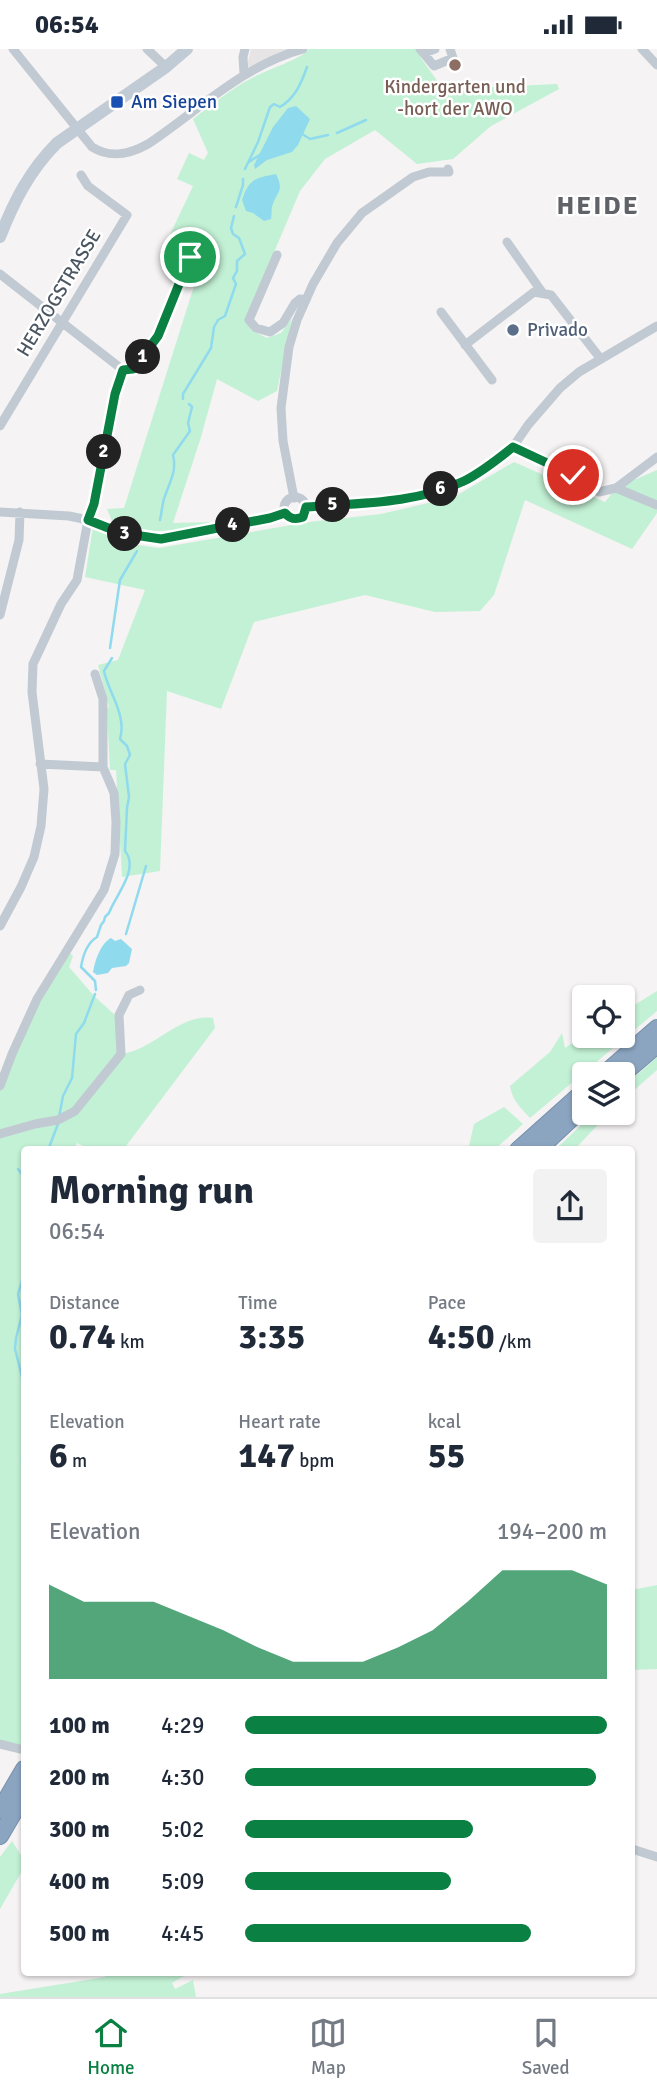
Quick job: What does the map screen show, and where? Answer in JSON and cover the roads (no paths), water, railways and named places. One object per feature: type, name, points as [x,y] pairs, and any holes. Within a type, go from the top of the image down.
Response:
[{"type":"highway","points":[[618,1062],[657,1028]]},
{"type":"highway","points":[[635,1064],[657,1045]]},
{"type":"highway","points":[[522,1146],[572,1102]]},
{"type":"highway","points":[[542,1146],[572,1118]]},
{"type":"highway","points":[[0,1810],[21,1774]]},
{"type":"highway","points":[[0,1836],[21,1800]]},
{"type":"street","points":[[13,49],[76,129],[97,150],[112,154],[132,152],[148,144],[244,74],[303,49]]},
{"type":"street","points":[[147,49],[166,67]]},
{"type":"street","points":[[0,237],[28,177],[57,143],[166,67],[187,49]]},
{"type":"street","points":[[244,74],[245,49]]},
{"type":"street","points":[[435,49],[422,51],[434,66],[453,58],[450,49]]},
{"type":"street","points":[[642,49],[657,65]]},
{"type":"street","points":[[294,498],[283,441],[281,408],[289,347],[306,300],[337,243],[362,213],[413,177],[429,172],[449,172],[448,169]]},
{"type":"street","name":"HERZOGSTRASSE","points":[[0,426],[127,215],[88,186],[81,175]]},
{"type":"street","points":[[508,242],[542,292]]},
{"type":"street","points":[[277,255],[249,320],[256,328],[270,332],[283,323],[295,303],[300,299],[306,300]]},
{"type":"street","points":[[0,274],[123,370],[133,369],[158,336],[190,257]]},
{"type":"street","points":[[465,345],[534,292],[542,292],[551,295],[600,358]]},
{"type":"street","points":[[441,312],[492,380]]},
{"type":"street","points":[[306,507],[404,499],[450,487],[481,471],[513,447],[560,388],[579,372],[657,325]]},
{"type":"street","points":[[0,926],[21,887],[37,846],[41,826],[44,789],[32,692],[33,664],[61,604],[77,580],[115,394],[123,370]]},
{"type":"street","points":[[513,447],[573,475],[599,492],[616,488],[657,457]]},
{"type":"street","points":[[616,488],[657,505]]},
{"type":"street","points":[[294,498],[302,500],[306,507],[303,517],[298,519],[285,513],[286,503],[294,498]]},
{"type":"street","points":[[0,512],[53,514],[88,520],[121,533],[161,539],[285,513]]},
{"type":"street","points":[[0,615],[19,540],[20,512]]},
{"type":"street","points":[[0,1086],[37,999],[104,890],[115,854],[114,793],[103,767],[103,699],[94,674]]},
{"type":"street","points":[[40,764],[103,767]]},
{"type":"street","points":[[0,1133],[58,1120],[75,1111],[121,1054],[119,1015],[129,995],[140,990]]},
{"type":"street","points":[[0,1744],[21,1748]]},
{"type":"street","points":[[635,1850],[657,1857]]},
{"type":"water","points":[[296,106],[310,119],[298,145],[292,152],[267,160],[255,169],[254,165],[273,127],[288,108]]},
{"type":"water","points":[[276,174],[280,188],[272,207],[271,219],[264,221],[246,211],[242,200],[250,184]]},
{"type":"water","points":[[111,938],[115,941],[121,939],[132,949],[129,963],[97,975],[93,972],[97,957],[101,948]]},
{"type":"waterway","points":[[245,169],[270,107],[274,104],[280,107],[294,95],[307,67]]},
{"type":"waterway","points":[[337,133],[366,120]]},
{"type":"waterway","points":[[299,132],[310,139],[328,135]]},
{"type":"waterway","points":[[249,162],[261,154]]},
{"type":"waterway","points":[[236,207],[243,179]]},
{"type":"waterway","points":[[183,399],[183,394],[211,348],[214,327],[218,320],[225,316],[236,284],[233,278],[237,271],[237,261],[245,254],[239,238],[233,234],[231,228],[234,216]]},
{"type":"waterway","points":[[160,520],[174,471],[173,455],[190,431],[188,423],[192,407],[189,404]]},
{"type":"waterway","points":[[110,648],[120,580],[137,551]]},
{"type":"waterway","points":[[96,990],[95,981],[81,967],[83,958],[88,946],[97,937],[125,882],[130,866],[125,851],[129,797],[125,764],[130,755],[127,746],[120,739],[121,721],[104,671],[112,658]]},
{"type":"waterway","points":[[126,934],[146,866]]},
{"type":"waterway","points":[[59,1117],[63,1096],[72,1078],[76,1034],[84,1023],[95,994]]},
{"type":"waterway","points":[[50,1146],[58,1124]]},
{"type":"waterway","points":[[18,1169],[21,1173]]},
{"type":"waterway","points":[[21,1284],[18,1294],[21,1310]]},
{"type":"waterway","points":[[21,1319],[15,1349],[21,1373]]},
{"type":"place","name":"Kindergarten und -hort der AWO","points":[[455,65]]},
{"type":"place","name":"Am Siepen","points":[[117,102]]},
{"type":"place","name":"Privado","points":[[513,330]]},
{"type":"district","name":"HEIDE","points":[[598,206]]}]
